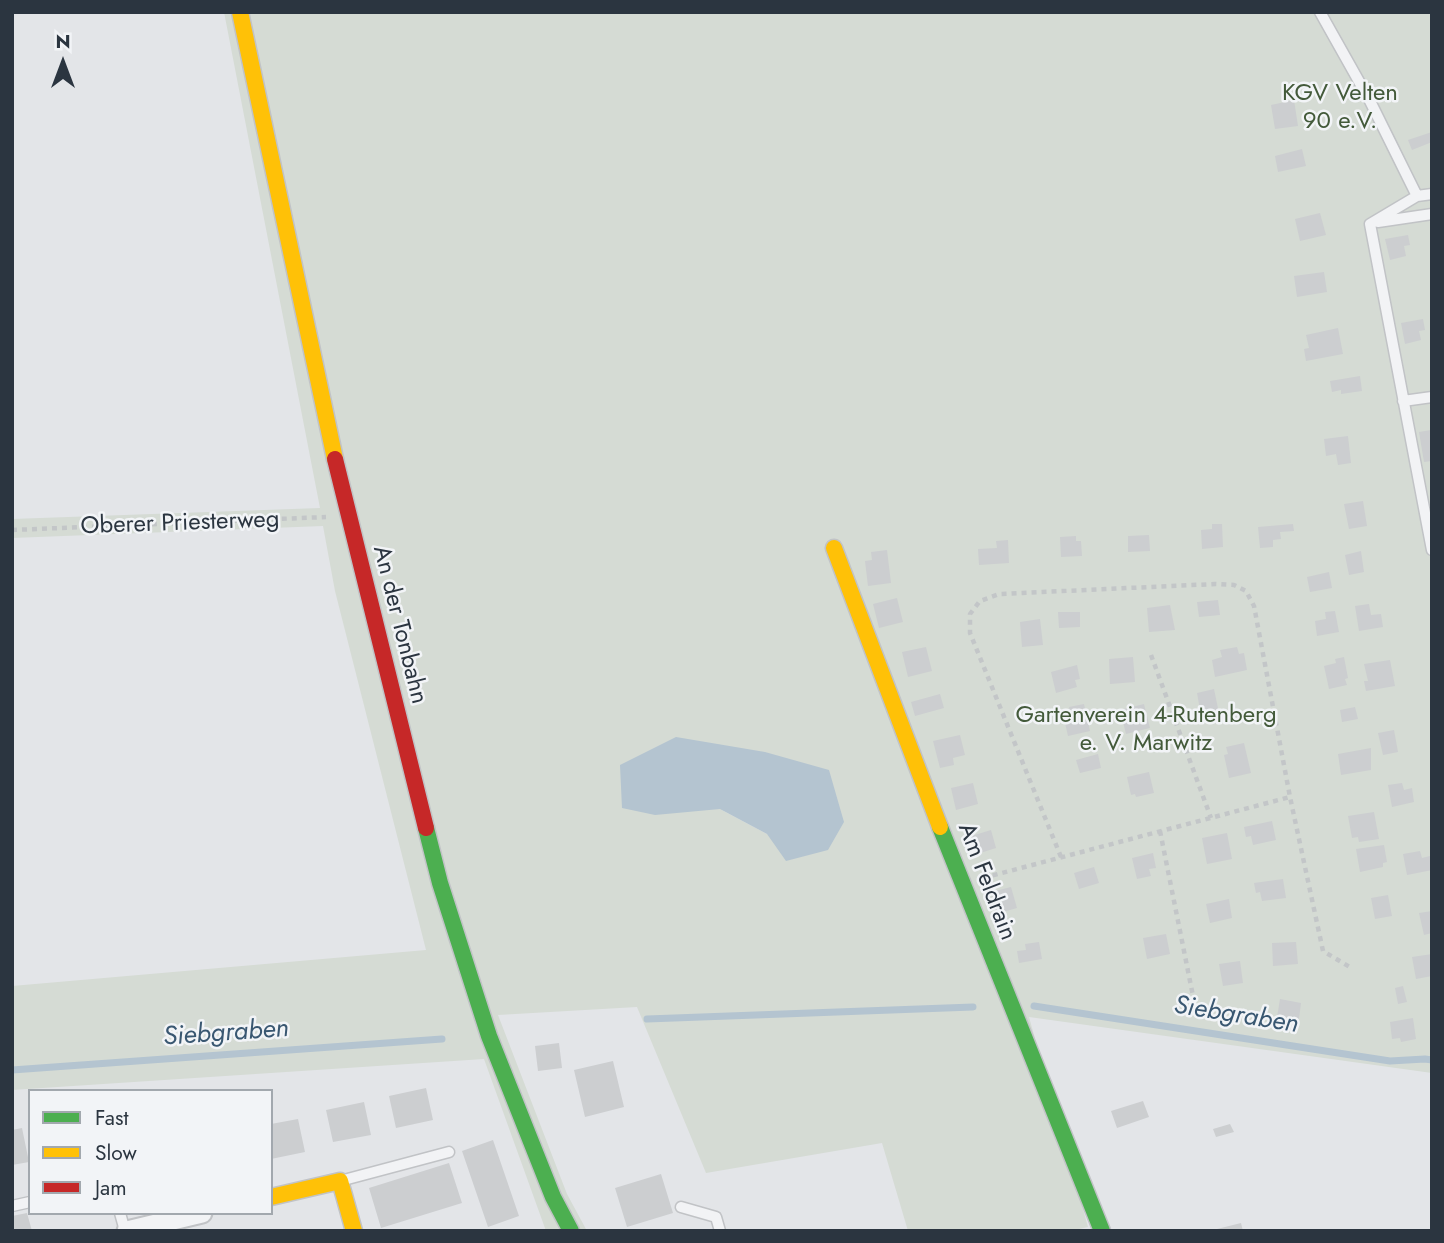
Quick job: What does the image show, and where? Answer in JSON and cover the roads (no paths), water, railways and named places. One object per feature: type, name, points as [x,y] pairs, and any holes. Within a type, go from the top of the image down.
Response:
[{"type":"street","name":"An der Tonbahn","points":[[240,12],[347,513],[440,883],[489,1037],[553,1197],[571,1231]]},
{"type":"street","name":"Am Feldrain","points":[[834,548],[962,883],[1102,1231]]},
{"type":"street","points":[[273,1197],[340,1181],[354,1231]]},
{"type":"street","points":[[126,1231],[194,1215]]},
{"type":"lane","points":[[1320,12],[1370,101],[1417,196]]},
{"type":"lane","points":[[1370,223],[1417,196],[1432,194]]},
{"type":"lane","points":[[1370,223],[1432,214]]},
{"type":"lane","points":[[1370,223],[1432,551]]},
{"type":"lane","points":[[1403,401],[1432,397]]},
{"type":"lane","points":[[340,1181],[449,1152]]},
{"type":"lane","points":[[681,1207],[716,1217],[720,1231]]},
{"type":"water","points":[[676,737],[765,752],[829,770],[844,822],[828,850],[786,861],[767,834],[720,809],[655,815],[622,808],[620,765]]},
{"type":"waterway","name":"Siebgraben","points":[[1034,1006],[1390,1061],[1432,1060]]},
{"type":"waterway","name":"Siebgraben","points":[[647,1019],[973,1007]]},
{"type":"waterway","name":"Siebgraben","points":[[12,1070],[442,1039]]},
{"type":"park label","name":"KGV Velten 90 e.V.","points":[[1340,108]]},
{"type":"park label","name":"Gartenverein 4-Rutenberg e. V. Marwitz","points":[[1146,730]]}]
